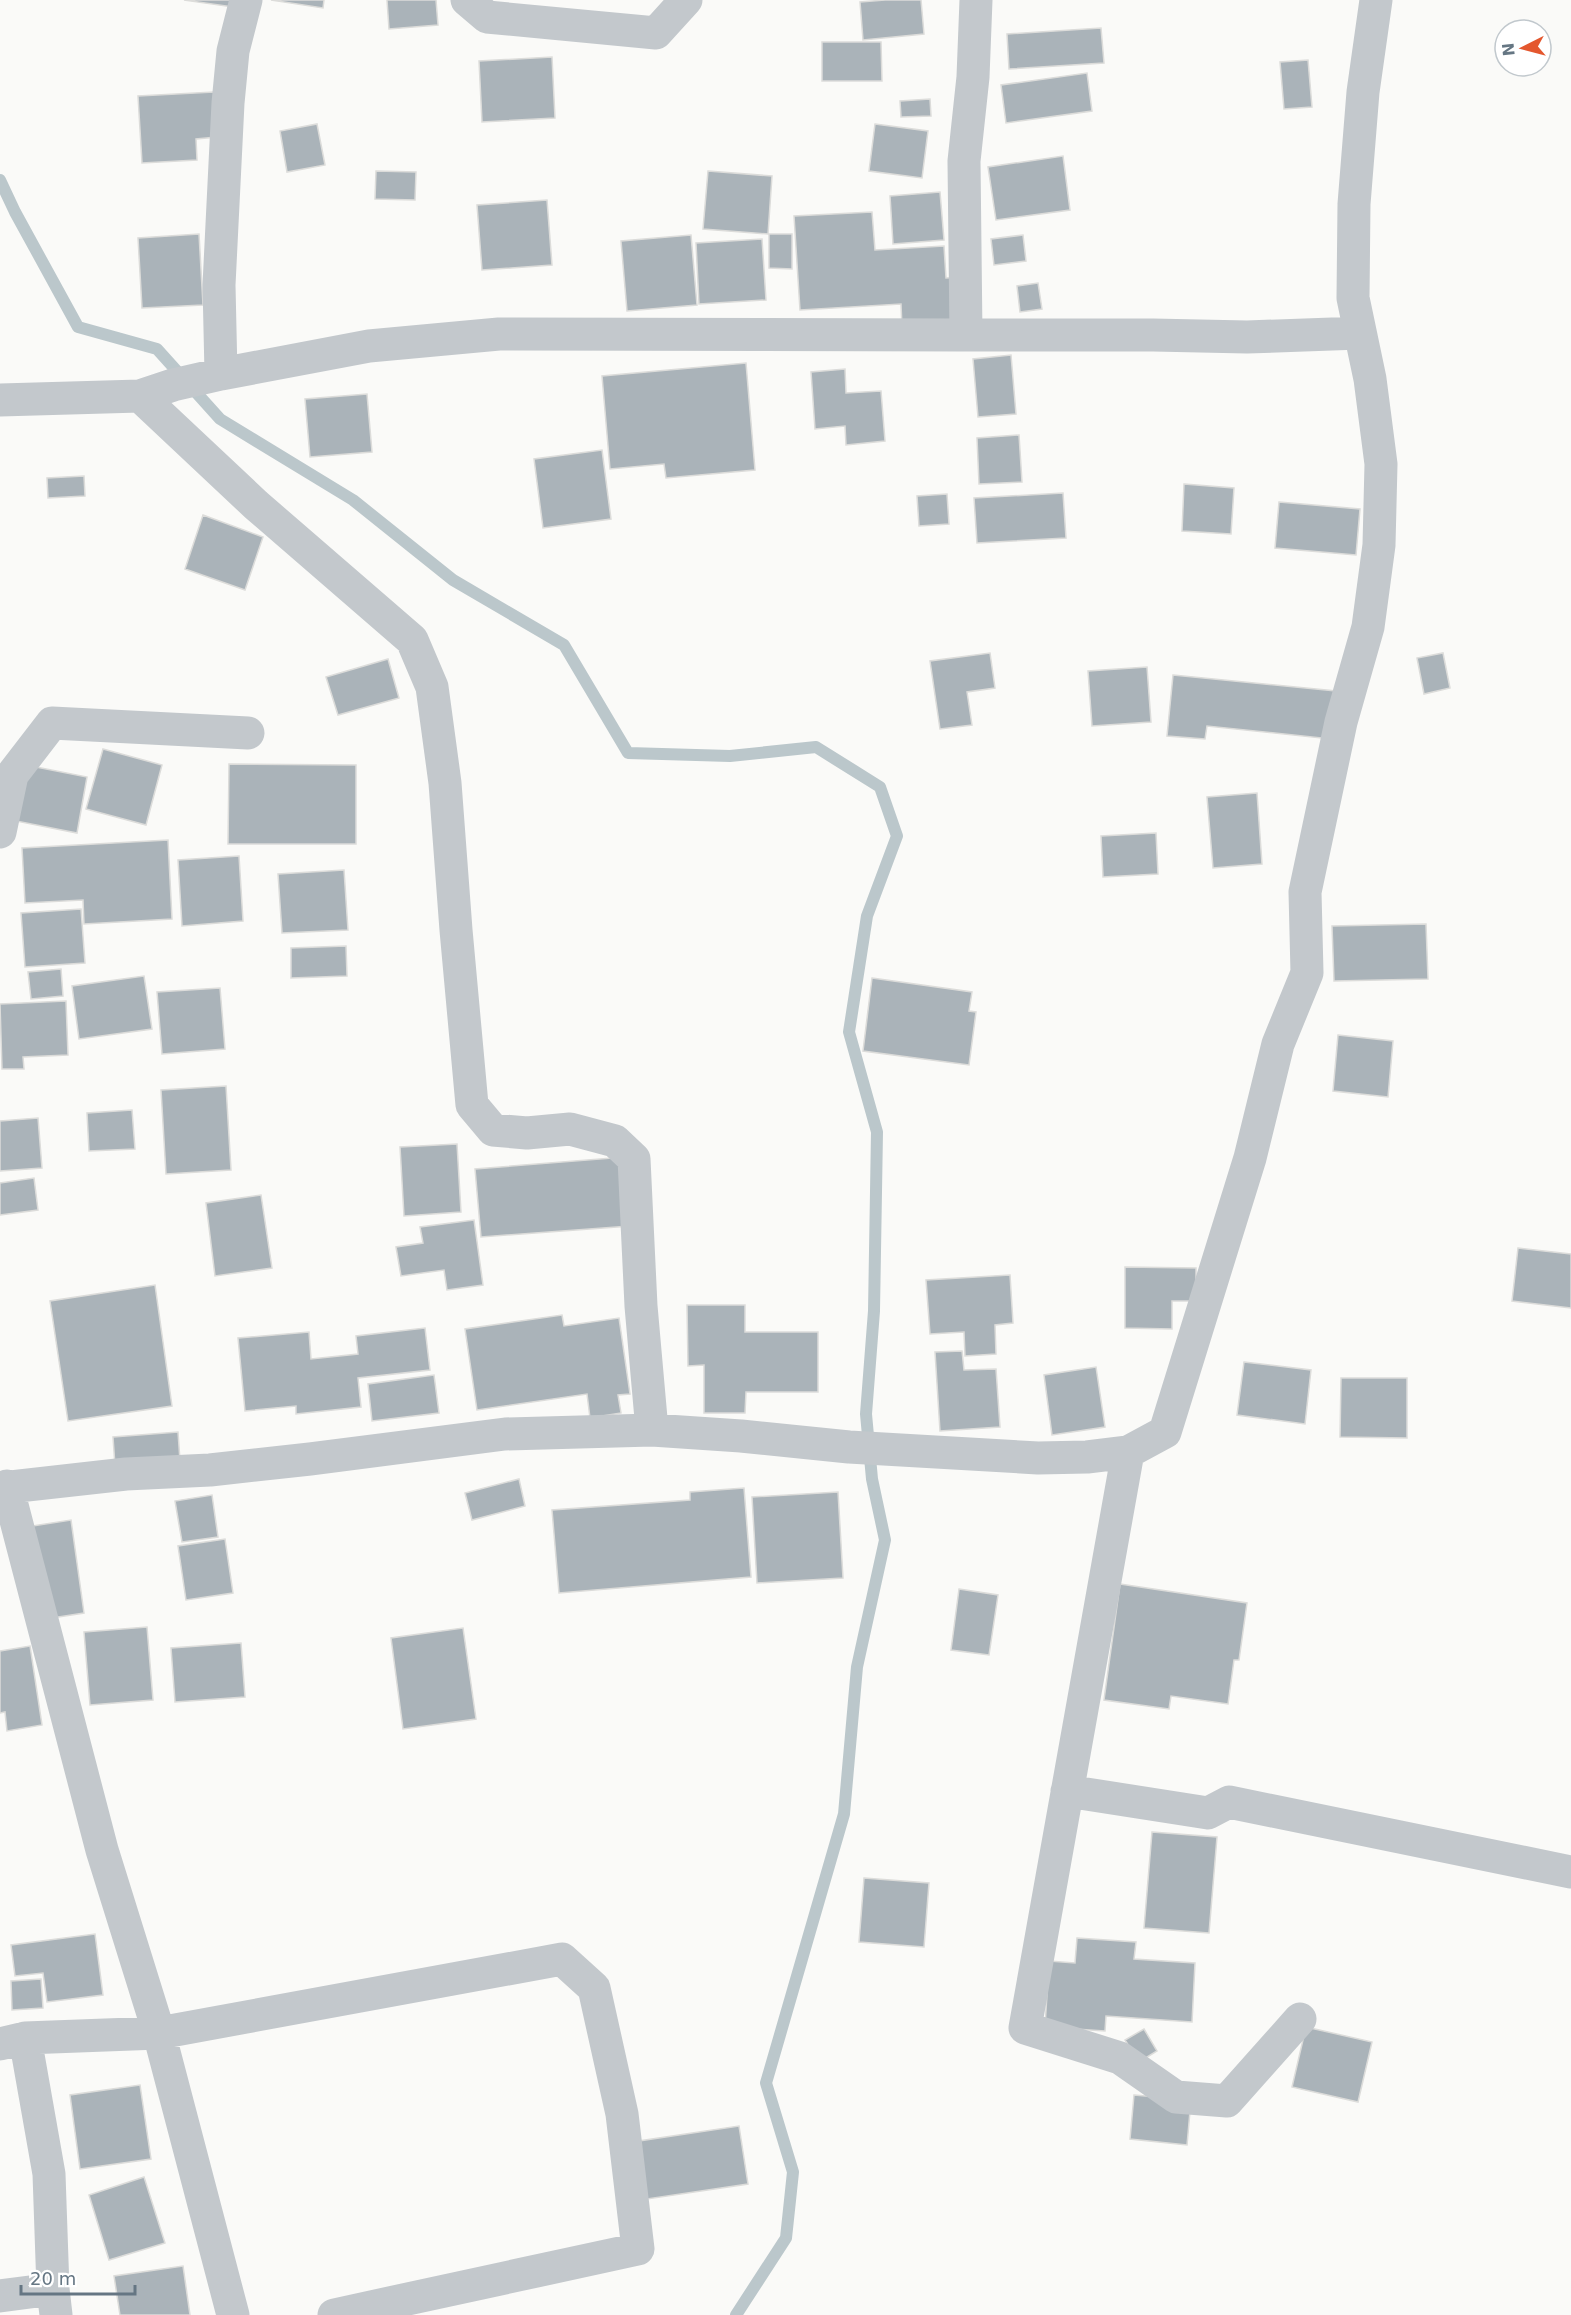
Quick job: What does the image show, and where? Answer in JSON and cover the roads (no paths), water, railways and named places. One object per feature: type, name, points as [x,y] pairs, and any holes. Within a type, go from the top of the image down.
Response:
[{"type":"street","points":[[197,379],[219,285],[228,103],[233,51],[246,0]]},
{"type":"street","points":[[467,0],[487,17],[656,33],[686,0]]},
{"type":"street","points":[[966,335],[964,161],[973,77],[976,0]]},
{"type":"street","points":[[233,2315],[159,2033],[102,1850],[3,1487],[126,1474],[210,1470],[505,1434],[652,1430],[849,1447],[1038,1458],[1087,1457],[1128,1452],[1165,1432],[1250,1158],[1278,1044],[1307,973],[1305,892],[1341,722],[1368,627],[1379,545],[1381,464],[1370,379],[1353,298],[1354,204],[1363,92],[1376,0]]},
{"type":"street","points":[[0,400],[140,396],[197,379],[369,346],[499,334],[1247,337],[1360,333]]},
{"type":"street","points":[[140,396],[256,505],[412,640],[432,687],[446,783],[456,930],[472,1105],[493,1130],[527,1133],[570,1129],[615,1141],[634,1159],[641,1306],[652,1430]]},
{"type":"street","points":[[0,832],[12,775],[52,723],[248,733]]},
{"type":"street","points":[[1128,1452],[1025,2028],[1120,2058],[1176,2097],[1227,2101],[1300,2019]]},
{"type":"street","points":[[1067,1791],[1208,1813],[1229,1802],[1571,1872]]},
{"type":"street","points":[[0,2296],[55,2302],[49,2174],[12,2041],[159,2033],[562,1959],[594,1988],[622,2114],[638,2249],[334,2315]]},
{"type":"waterway","points":[[0,180],[78,327],[157,349],[220,419],[353,500],[453,580],[564,645],[628,753],[730,756],[816,747],[880,787],[897,836],[867,916],[849,1032],[877,1132],[874,1311],[866,1414],[872,1479],[885,1540],[857,1667],[844,1814],[766,2083],[793,2172],[786,2238],[736,2315]]}]
